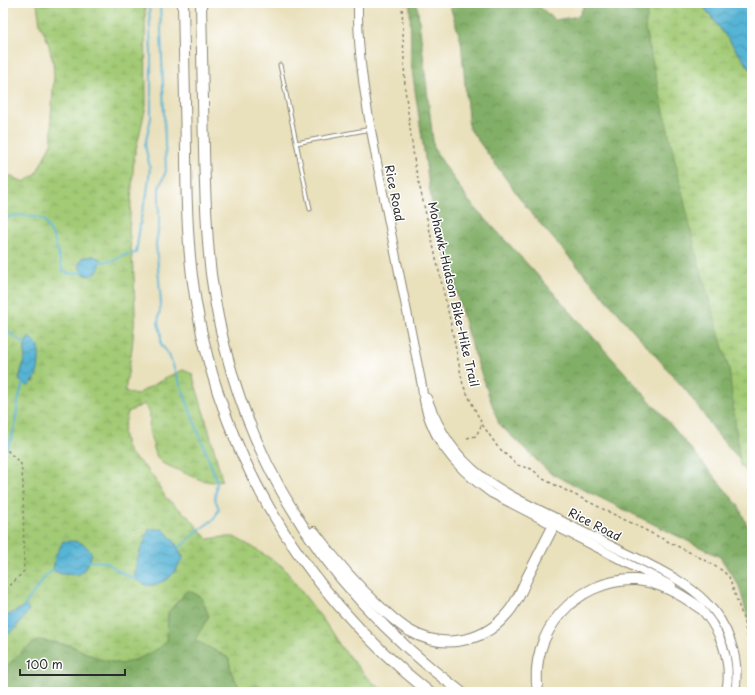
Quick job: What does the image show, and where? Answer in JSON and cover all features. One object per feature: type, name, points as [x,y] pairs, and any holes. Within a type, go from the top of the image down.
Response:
[{"type":"highway","points":[[183,3],[186,197],[189,250],[200,325],[220,401],[239,448],[260,493],[274,517],[317,580],[360,630],[388,658],[429,692]]},
{"type":"highway","points":[[201,3],[206,203],[211,274],[219,321],[231,371],[247,417],[266,463],[289,506],[324,558],[360,602],[401,643],[426,665],[461,692]]},
{"type":"highway","points":[[266,463],[312,530],[359,587],[401,625],[420,636],[440,641],[451,642],[471,638],[490,630],[502,620],[512,608],[556,522]]},
{"type":"highway","points":[[538,692],[537,665],[546,634],[551,625],[565,608],[582,594],[603,584],[637,580],[649,582],[679,594],[700,608]]},
{"type":"highway","points":[[360,630],[387,662],[420,692]]},
{"type":"street","name":"Rice Road","points":[[358,3],[360,64],[398,272],[422,386],[441,431],[464,461],[496,486],[556,522],[668,584],[691,599],[715,627],[724,650],[728,675],[726,692]]},
{"type":"street","name":"Rice Road","points":[[556,522],[672,576],[696,592],[723,623],[733,648],[736,675],[735,692]]},
{"type":"lane","points":[[280,65],[310,209]]},
{"type":"lane","points":[[296,143],[371,129]]},
{"type":"path","name":"Mohawk-Hudson Bike-Hike Trail","points":[[402,3],[404,89],[415,166],[463,385],[482,424],[497,446],[517,465],[532,469],[543,479],[697,556],[723,571],[729,577],[743,618],[752,659]]},
{"type":"path","points":[[467,438],[476,436],[482,424]]},
{"type":"path","points":[[3,446],[21,464],[23,483],[24,571],[3,593]]},
{"type":"green space","points":[[37,3],[145,3],[146,106],[134,158],[129,230],[134,276],[135,314],[132,349],[125,391],[136,395],[169,376],[183,370],[192,374],[222,480],[212,482],[201,480],[162,463],[156,455],[149,431],[150,414],[144,404],[128,412],[123,432],[126,446],[130,454],[142,464],[154,478],[166,498],[191,519],[208,539],[234,537],[282,566],[324,621],[341,647],[364,674],[384,692],[272,692],[260,685],[240,689],[231,671],[229,658],[195,640],[209,616],[201,597],[188,590],[168,612],[167,641],[159,648],[142,657],[122,664],[99,659],[70,645],[39,640],[19,654],[3,673],[3,636],[5,636],[29,610],[3,618],[3,173],[24,182],[36,174],[52,141],[51,118],[54,77],[53,62],[48,42],[40,24]],"holes":[[[93,256],[101,259],[90,276],[84,274],[80,269],[83,258]],[[29,337],[35,382],[19,379],[25,357],[25,345]],[[174,541],[183,557],[174,573],[138,554],[144,545]]]},
{"type":"green space","points":[[410,3],[417,3],[434,149],[468,200],[543,281],[660,412],[738,505],[752,536],[752,633],[739,586],[720,557],[550,473],[499,424],[470,342],[431,199],[411,63]]},
{"type":"green space","points":[[449,3],[535,3],[555,20],[579,16],[585,3],[701,3],[752,71],[752,472],[721,439],[688,393],[530,212],[469,128],[461,41]]},
{"type":"green space","points":[[649,3],[701,3],[752,71],[752,476],[740,465],[729,369],[697,257],[645,29]]},
{"type":"green space","points":[[188,590],[201,597],[209,616],[196,640],[229,658],[231,671],[240,689],[260,685],[272,692],[3,692],[3,672],[9,662],[18,653],[39,640],[70,645],[99,659],[166,642],[168,612]]},
{"type":"water","points":[[701,3],[752,3],[752,71]]},
{"type":"water","points":[[93,256],[101,259],[98,271],[91,276],[84,273],[79,263],[83,258]]},
{"type":"water","points":[[29,337],[39,346],[39,357],[37,373],[35,378],[28,386],[19,380],[25,357],[25,345]]},
{"type":"water","points":[[149,529],[163,529],[174,541],[183,558],[169,578],[147,586],[135,579],[135,572],[137,559]]},
{"type":"water","points":[[63,541],[73,541],[83,544],[92,554],[87,566],[79,575],[61,574],[53,570],[55,557]]},
{"type":"water","points":[[25,606],[29,610],[15,629],[3,636],[3,618]]},
{"type":"waterway","points":[[99,262],[116,260],[122,255],[136,253],[142,212],[147,194],[150,168],[145,145],[151,118],[149,3]]},
{"type":"waterway","points":[[160,3],[166,171],[159,188],[159,225],[156,244],[161,303],[158,323],[161,333],[161,344],[169,355],[217,481],[215,499],[219,509],[214,519],[199,530],[177,550]]},
{"type":"waterway","points":[[3,222],[6,218],[16,215],[43,219],[54,238],[63,272],[72,274],[84,272]]},
{"type":"waterway","points":[[3,327],[27,346]]},
{"type":"waterway","points":[[3,453],[12,437],[18,399],[24,381]]},
{"type":"waterway","points":[[87,561],[106,562],[117,570],[135,579],[137,578]]},
{"type":"waterway","points":[[24,606],[46,575],[54,570]]}]
